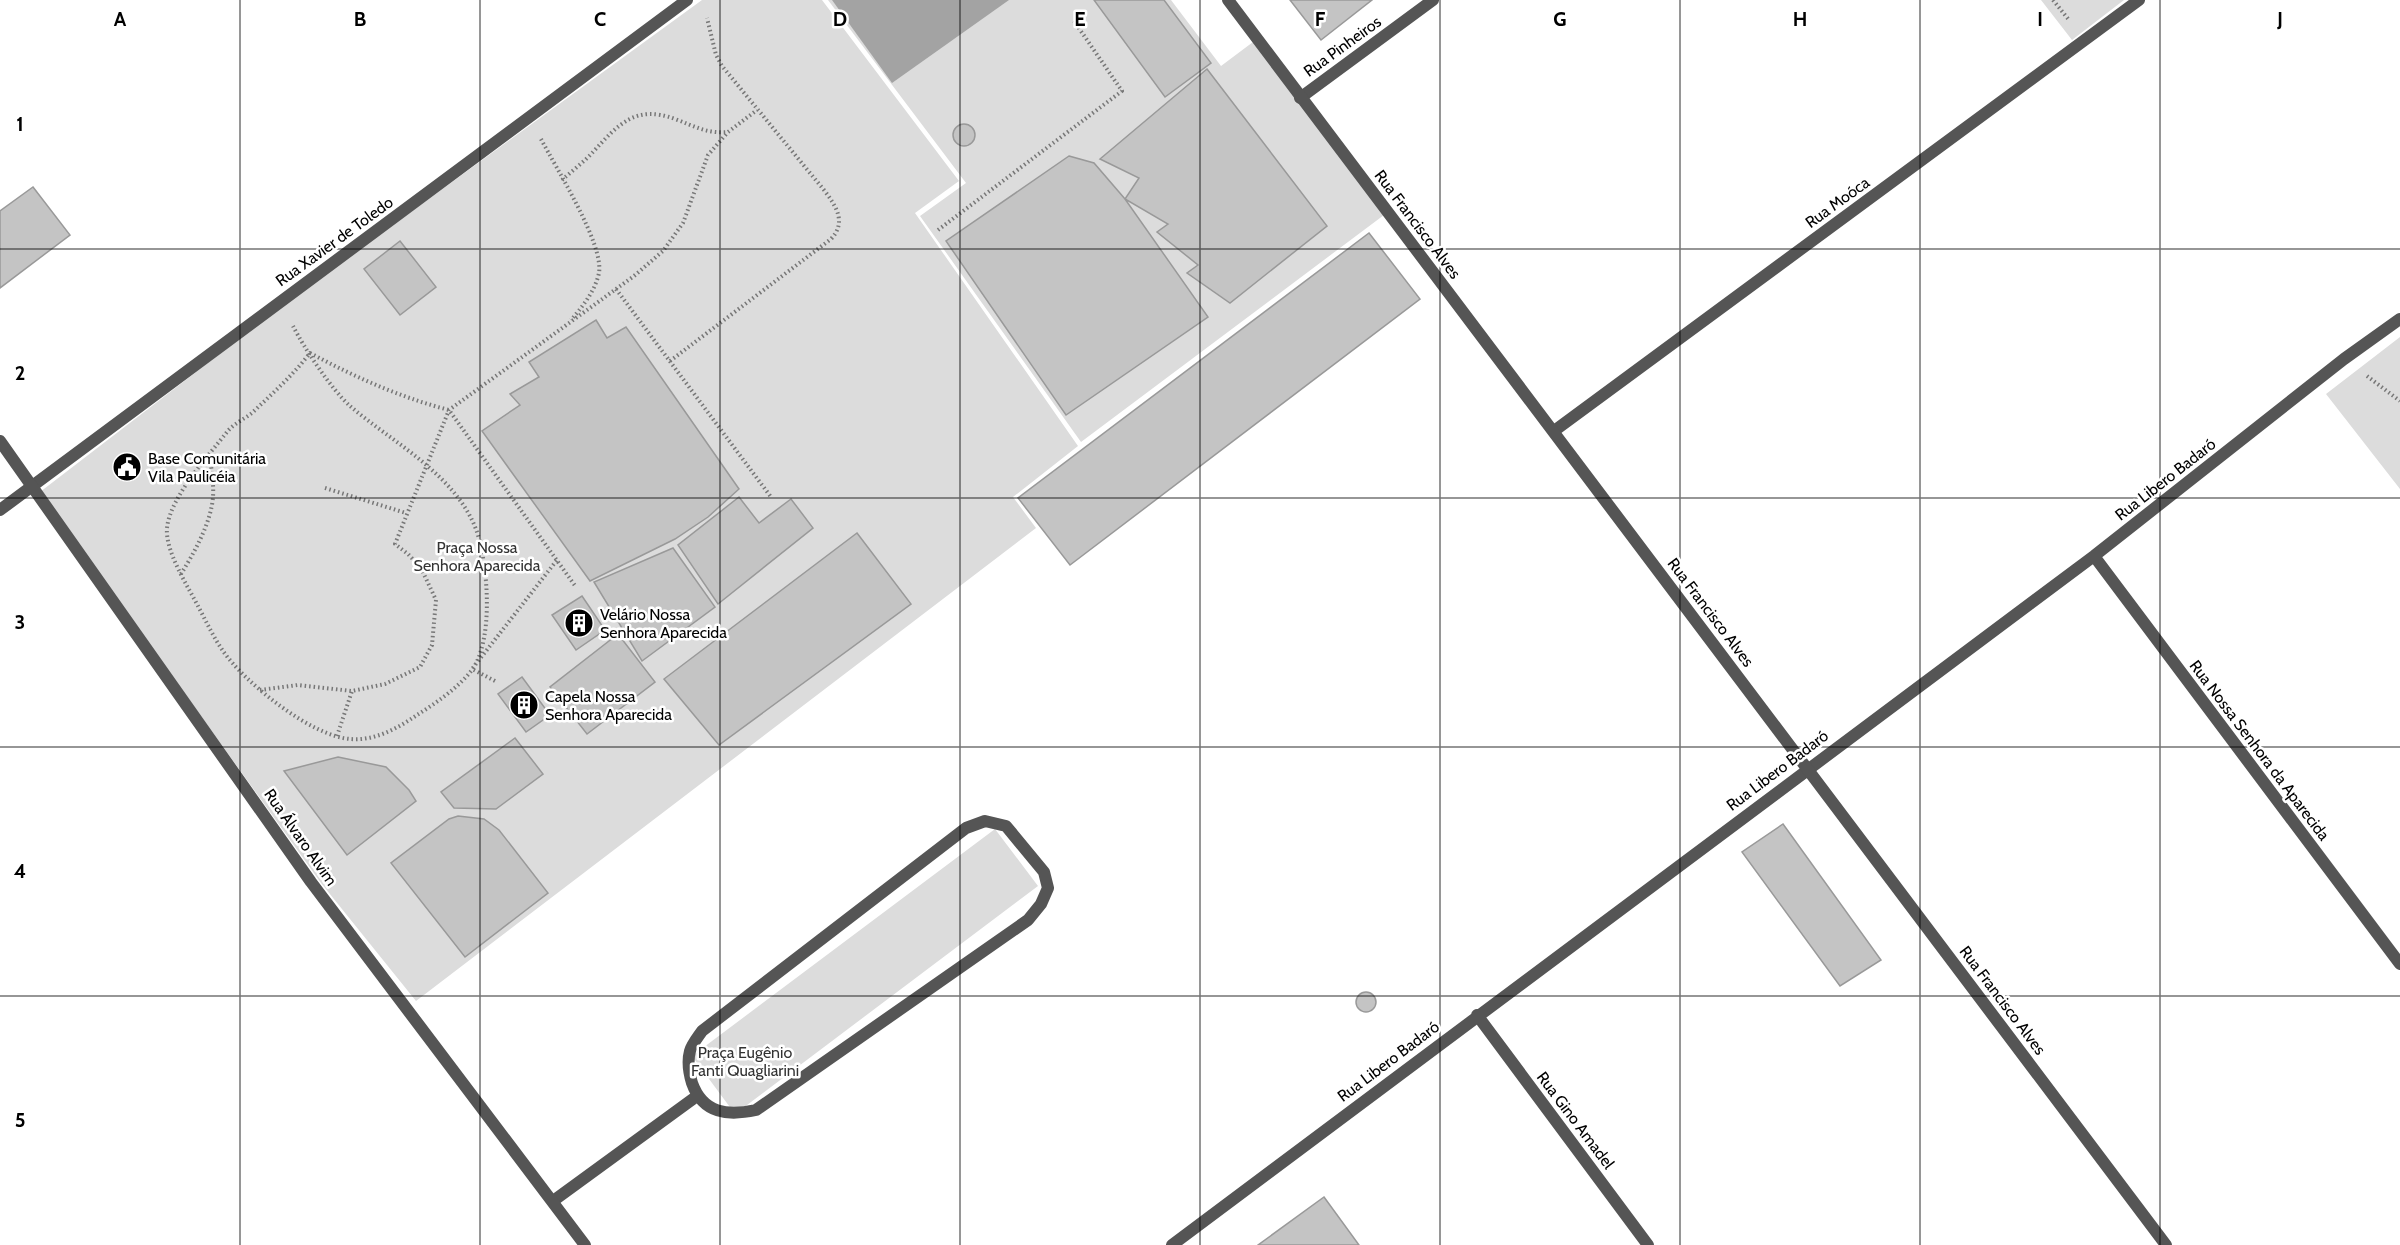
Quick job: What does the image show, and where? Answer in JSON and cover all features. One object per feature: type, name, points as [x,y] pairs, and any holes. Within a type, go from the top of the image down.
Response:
[{"type":"street","name":"Rua Xavier de Toledo","points":[[0,510],[687,0]]},
{"type":"street","name":"Rua Francisco Alves","points":[[1228,0],[2166,1245]]},
{"type":"street","name":"Rua Pinheiros","points":[[1300,98],[1433,0]]},
{"type":"street","name":"Rua Moóca","points":[[1554,431],[2139,0]]},
{"type":"street","name":"Rua Libero Badaró","points":[[1172,1245],[2094,556],[2344,359],[2400,319]]},
{"type":"street","name":"Rua Álvaro Alvim","points":[[0,441],[311,882],[532,1178],[553,1201],[585,1245]]},
{"type":"street","name":"Rua Nossa Senhora da Aparecida","points":[[2094,556],[2400,964]]},
{"type":"street","points":[[985,820],[1006,826],[1044,872],[1048,888],[1041,904],[1028,920],[756,1110],[737,1114],[713,1110],[697,1096],[688,1070],[690,1051],[702,1031],[966,828],[985,820]]},
{"type":"street","name":"Rua Gino Amadel","points":[[1477,1015],[1648,1245]]},
{"type":"street","points":[[553,1201],[697,1096]]},
{"type":"path","points":[[670,361],[838,232],[840,221],[834,204],[800,158],[722,66],[703,13]]},
{"type":"path","points":[[939,230],[1122,91],[1074,21]]},
{"type":"path","points":[[259,690],[298,685],[352,691],[386,684],[420,667],[432,645],[436,600],[431,586],[415,561],[395,544],[448,410],[634,276],[663,251],[683,223],[708,155],[728,132],[757,110]]},
{"type":"path","points":[[562,180],[616,127],[632,116],[645,114],[673,118],[707,132],[728,132]]},
{"type":"path","points":[[530,117],[593,239],[599,261],[599,272],[592,292],[564,326]]},
{"type":"path","points":[[616,289],[771,497]]},
{"type":"path","points":[[280,302],[310,353],[347,404],[426,466],[468,511],[476,529],[486,565],[488,590],[478,656],[472,669]]},
{"type":"path","points":[[310,353],[367,382],[418,402],[448,410],[576,587]]},
{"type":"path","points":[[310,353],[295,372],[250,415],[227,432],[183,490],[167,528],[169,542],[181,574],[224,653],[259,690],[318,730],[337,736],[363,739],[395,728],[440,699],[472,669],[557,560]]},
{"type":"path","points":[[2344,359],[2400,401]]},
{"type":"path","points":[[181,574],[195,548],[210,511],[213,497],[210,454]]},
{"type":"path","points":[[325,488],[406,513]]},
{"type":"path","points":[[472,669],[495,681]]},
{"type":"path","points":[[337,736],[352,691]]},
{"type":"green space","name":"Praça Nossa Senhora Aparecida","points":[[702,0],[822,0],[959,181],[915,213],[1078,446],[1013,497],[1036,528],[416,1001],[321,883],[40,492],[286,303]]},
{"type":"green space","points":[[828,0],[1171,0],[1221,66],[1253,42],[1384,215],[1081,442],[920,216],[966,183]]},
{"type":"green space","points":[[2041,0],[2124,0],[2072,40]]},
{"type":"green space","points":[[2400,337],[2400,489],[2326,394]]},
{"type":"green space","name":"Praça Eugênio Fanti Quagliarini","points":[[995,829],[1038,886],[735,1114],[692,1056]]},
{"type":"shaded area","points":[[832,0],[1009,0],[892,83]]},
{"type":"building","points":[[1094,0],[1164,0],[1211,63],[1165,97]]},
{"type":"building","points":[[1290,0],[1372,0],[1321,40]]},
{"type":"building","points":[[1207,69],[1327,226],[1230,303],[1187,273],[1198,265],[1157,232],[1168,224],[1125,199],[1139,178],[1100,159]]},
{"type":"building","points":[[964,124],[972,127],[975,135],[972,143],[964,146],[956,143],[953,135],[956,127]]},
{"type":"building","points":[[1069,156],[1094,163],[1125,199],[1208,317],[1066,415],[946,241]]},
{"type":"building","points":[[33,187],[70,235],[0,288],[0,211]]},
{"type":"building","points":[[1369,233],[1420,299],[1070,565],[1018,498]]},
{"type":"building","points":[[400,241],[436,287],[400,315],[364,269]]},
{"type":"building","points":[[596,320],[607,338],[626,327],[739,489],[708,517],[675,539],[590,581],[482,431],[520,405],[510,394],[539,377],[529,362]]},
{"type":"building","points":[[739,497],[759,523],[791,499],[813,528],[718,604],[678,545]]},
{"type":"building","points":[[857,533],[911,604],[719,745],[664,679]]},
{"type":"building","points":[[673,548],[715,607],[642,661],[594,582]]},
{"type":"building","name":"Velário Nossa Senhora Aparecida","points":[[582,596],[605,630],[576,650],[552,615]]},
{"type":"building","points":[[618,634],[655,682],[587,734],[550,687]]},
{"type":"building","name":"Capela Nossa Senhora Aparecida","points":[[522,677],[550,715],[526,732],[498,694]]},
{"type":"building","points":[[515,738],[543,774],[496,809],[454,808],[441,792]]},
{"type":"building","points":[[338,757],[386,767],[409,790],[416,801],[347,855],[284,771]]},
{"type":"building","points":[[458,816],[484,819],[499,830],[548,893],[465,957],[391,863],[449,819]]},
{"type":"building","points":[[1783,824],[1881,960],[1840,986],[1742,852]]},
{"type":"building","points":[[1366,992],[1373,995],[1376,1002],[1373,1009],[1366,1012],[1359,1009],[1356,1002],[1359,995]]},
{"type":"building","points":[[1324,1197],[1359,1245],[1258,1245]]},
{"type":"place","name":"Base Comunitária Vila Paulicéia","points":[[127,467]]},
{"type":"place","name":"Velário Nossa Senhora Aparecida","points":[[579,623]]},
{"type":"place","name":"Capela Nossa Senhora Aparecida","points":[[524,705]]}]
